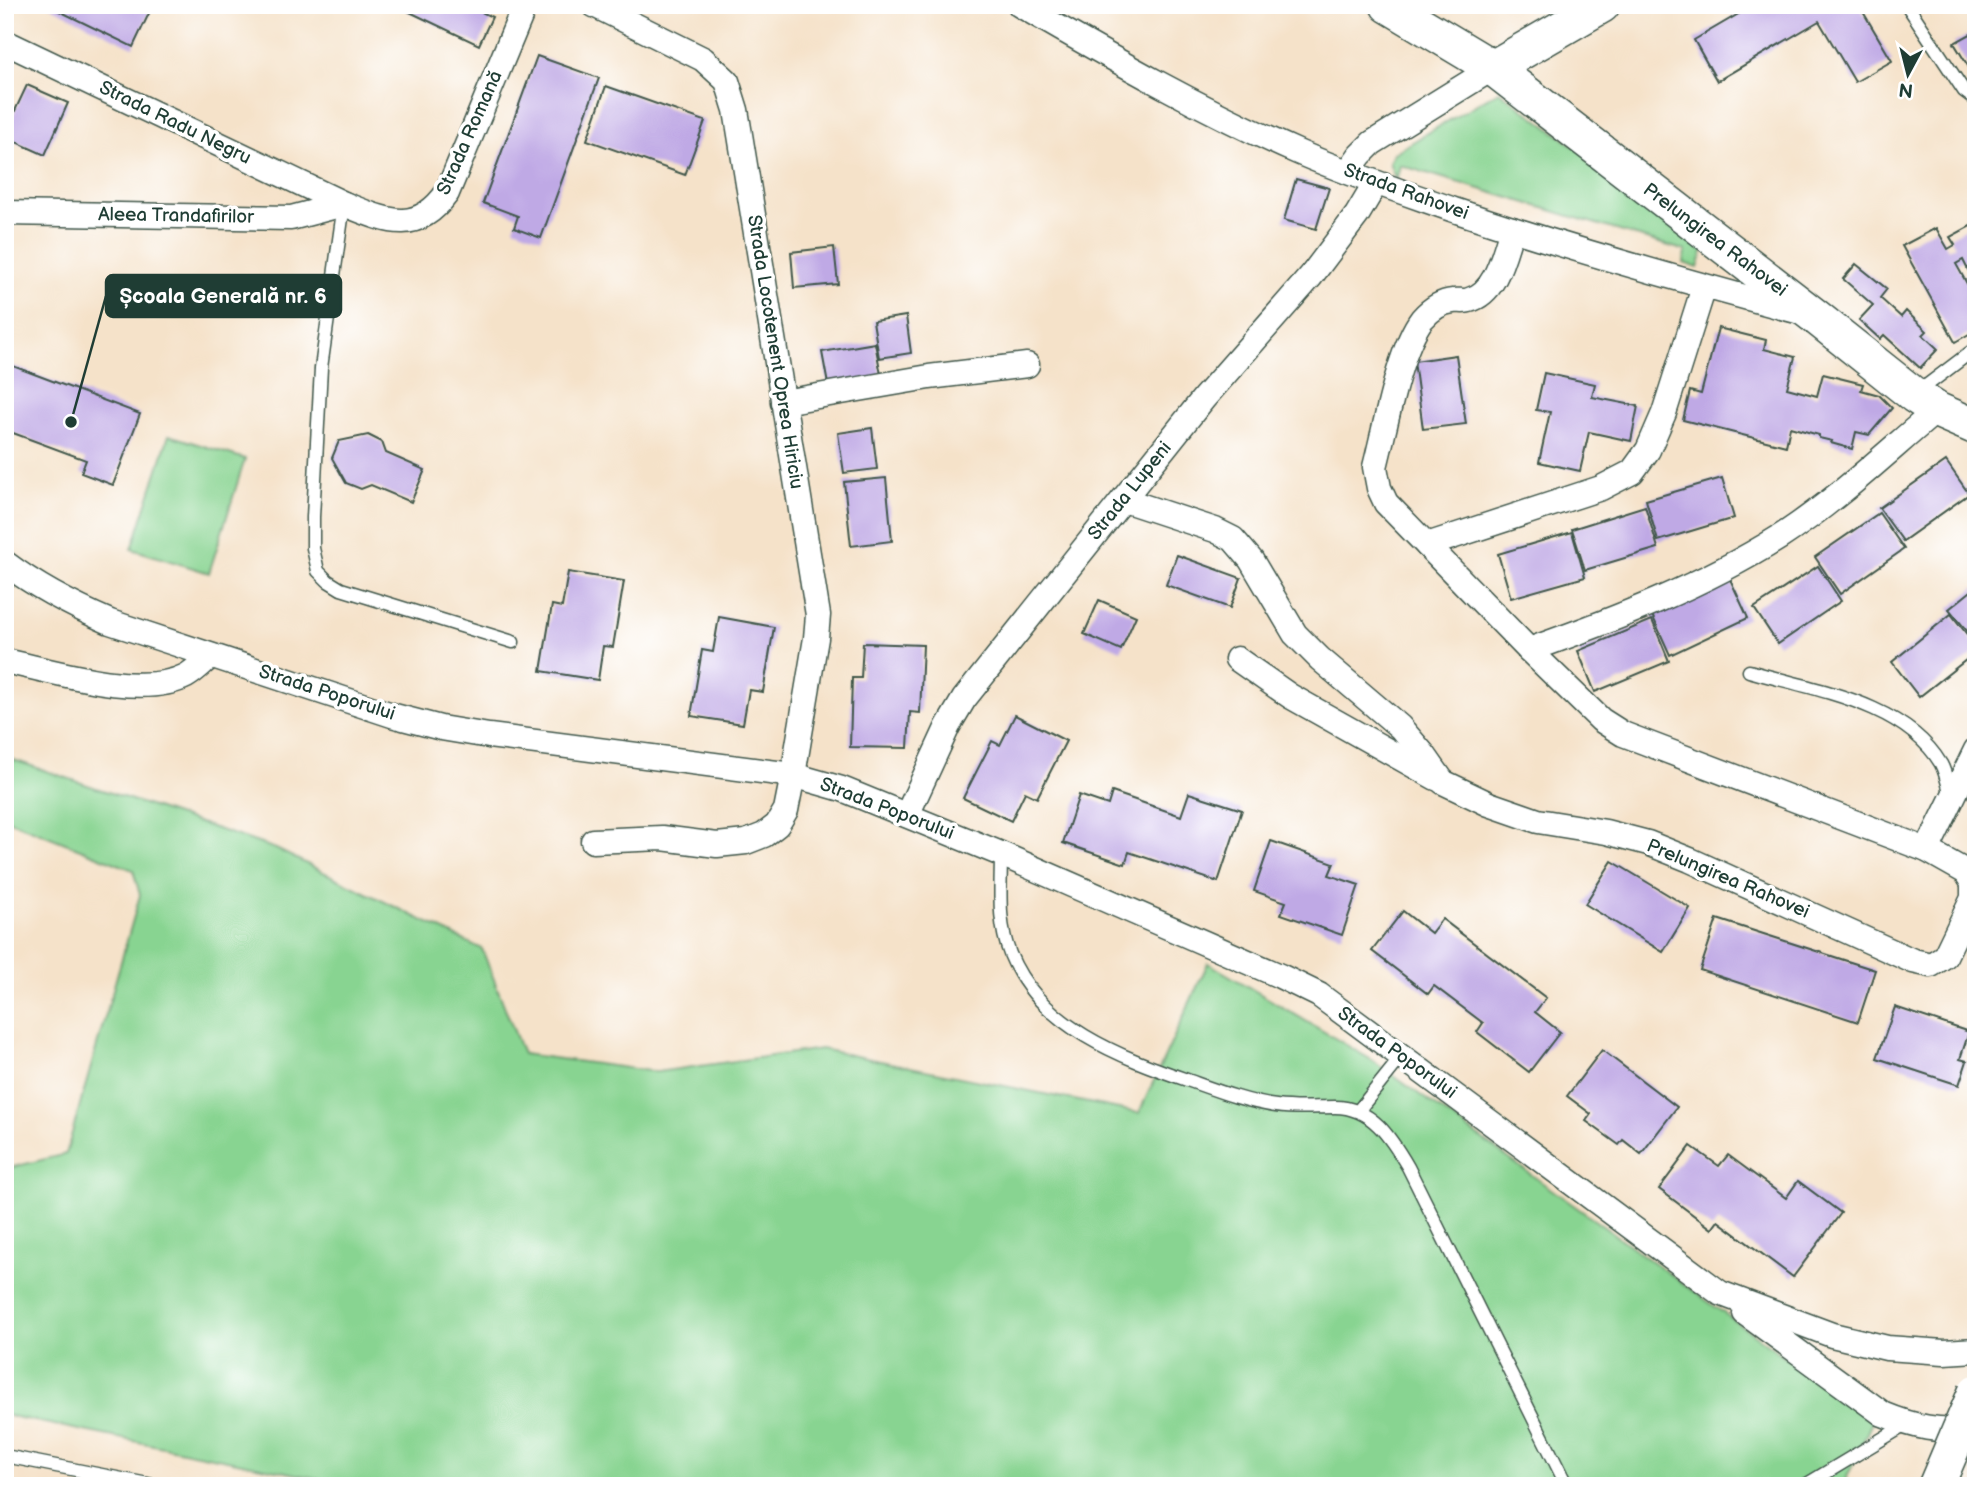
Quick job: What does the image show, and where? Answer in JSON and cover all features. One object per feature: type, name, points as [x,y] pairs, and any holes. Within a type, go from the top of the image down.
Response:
[{"type":"main road","name":"Prelungirea Rahovei","points":[[1388,5],[1493,68],[1926,403],[1976,427]]},
{"type":"main road","points":[[1493,68],[1602,5]]},
{"type":"main road","points":[[1936,1486],[1976,1392]]},
{"type":"street","name":"Strada Romană","points":[[344,204],[396,221],[417,221],[436,209],[447,193],[525,5]]},
{"type":"street","name":"Strada Locotenent Oprea Hiriciu","points":[[594,5],[703,59],[727,80],[736,110],[818,614],[817,638],[793,775]]},
{"type":"street","name":"Strada Rahovei","points":[[1020,5],[1157,83],[1269,139],[1376,183],[1512,229],[1816,317]]},
{"type":"street","name":"Strada Radu Negru","points":[[5,42],[344,204]]},
{"type":"street","points":[[1348,172],[1372,143],[1493,68]]},
{"type":"street","name":"Strada Lupeni","points":[[907,815],[948,726],[964,699],[1204,398],[1340,239],[1376,183]]},
{"type":"street","name":"Aleea Trandafirilor","points":[[5,213],[291,218],[344,204]]},
{"type":"street","name":"Prelungirea Rahovei","points":[[1237,659],[1290,696],[1443,782],[1489,804],[1538,821],[1606,832],[1647,843],[1913,961],[1931,965],[1945,956],[1974,898],[1973,883],[1966,872],[1927,850],[1623,734],[1601,720],[1529,650],[1386,503],[1379,488],[1375,467],[1407,345],[1421,321],[1432,309],[1450,301],[1470,300],[1485,291],[1496,275],[1512,229]]},
{"type":"street","points":[[1427,545],[1601,488],[1632,472],[1648,450],[1664,413],[1704,286]]},
{"type":"street","points":[[783,402],[929,377],[1027,365]]},
{"type":"street","points":[[1529,650],[1643,608],[1742,560],[1818,510],[1926,403]]},
{"type":"street","name":"Prelungirea Rahovei","points":[[1124,500],[1215,530],[1233,539],[1251,560],[1295,635],[1400,727],[1443,782]]},
{"type":"street","name":"Strada Poporului","points":[[5,563],[68,603],[110,622],[396,716],[441,728],[793,775],[842,789],[1001,854],[1309,991],[1345,1014],[1720,1293],[1832,1335],[1887,1348],[1944,1352],[1976,1350]]},
{"type":"street","points":[[5,662],[124,685],[157,685],[186,676],[211,656]]},
{"type":"street","points":[[1927,850],[1976,750]]},
{"type":"street","name":"Strada Poporului","points":[[593,841],[662,838],[717,845],[746,842],[764,835],[777,825],[786,810],[793,775]]},
{"type":"street","points":[[1720,1293],[1882,1414],[1907,1424],[1933,1429],[1962,1430],[1976,1426]]},
{"type":"lane","points":[[1908,5],[1964,91],[1976,100]]},
{"type":"lane","points":[[344,204],[321,368],[313,517],[313,548],[318,571],[341,589],[513,642]]},
{"type":"lane","points":[[1926,403],[1976,348]]},
{"type":"lane","points":[[1749,671],[1872,706],[1910,729],[1941,765],[1952,799]]},
{"type":"lane","points":[[1001,854],[1001,923],[1009,952],[1021,977],[1051,1011],[1074,1030],[1146,1066],[1221,1092],[1275,1106],[1310,1109],[1337,1107],[1358,1111],[1374,1120],[1391,1139],[1408,1167],[1567,1486]]},
{"type":"lane","points":[[1358,1111],[1402,1056]]},
{"type":"lane","points":[[1804,1486],[1907,1424]]},
{"type":"lane","points":[[5,1456],[158,1486]]},
{"type":"green space","points":[[1499,91],[1706,243],[1698,268],[1684,263],[1686,251],[1400,165],[1396,181],[1389,162],[1394,153]]},
{"type":"green space","points":[[169,435],[245,459],[209,573],[132,549]]},
{"type":"green space","points":[[5,757],[276,849],[482,949],[523,1054],[657,1072],[821,1049],[1139,1113],[1208,963],[1370,1059],[1873,1420],[1843,1486],[355,1486],[5,1415],[5,1169],[66,1154],[140,895],[133,870],[5,819]]},
{"type":"building","points":[[47,5],[153,5],[133,47]]},
{"type":"building","points":[[395,5],[467,5],[492,17],[479,45]]},
{"type":"building","points":[[1754,5],[1859,5],[1892,61],[1855,82],[1819,21],[1717,81],[1694,40]]},
{"type":"building","points":[[1976,31],[1976,79],[1954,43]]},
{"type":"building","points":[[537,56],[599,78],[541,238],[514,228],[518,216],[483,203]]},
{"type":"building","points":[[27,85],[68,103],[45,155],[5,137]]},
{"type":"building","points":[[606,86],[705,121],[685,175],[587,140]]},
{"type":"building","points":[[1296,179],[1329,188],[1316,229],[1284,220]]},
{"type":"building","points":[[1976,223],[1976,266],[1968,270],[1963,260],[1956,264],[1976,300],[1976,330],[1955,342],[1902,246],[1936,228],[1948,249],[1955,245],[1950,237]]},
{"type":"building","points":[[834,247],[838,284],[794,288],[791,252]]},
{"type":"building","points":[[1856,264],[1887,289],[1880,298],[1901,317],[1906,311],[1927,331],[1923,335],[1938,349],[1920,368],[1884,335],[1880,339],[1859,320],[1873,305],[1843,279]]},
{"type":"building","points":[[906,316],[911,353],[879,358],[873,321]]},
{"type":"building","points":[[1718,328],[1766,340],[1764,349],[1795,357],[1787,388],[1817,396],[1823,374],[1863,384],[1861,390],[1879,395],[1892,408],[1869,435],[1856,432],[1852,449],[1819,438],[1819,435],[1790,427],[1786,446],[1683,420],[1690,391],[1701,394]]},
{"type":"building","points":[[875,343],[882,380],[829,390],[822,352]]},
{"type":"building","points":[[1456,355],[1466,424],[1423,429],[1414,361]]},
{"type":"building","points":[[5,363],[140,414],[113,485],[81,473],[86,460],[5,430]]},
{"type":"building","points":[[1544,373],[1595,384],[1592,397],[1638,406],[1631,441],[1589,432],[1580,471],[1539,462],[1550,412],[1536,410]]},
{"type":"building","points":[[872,428],[877,469],[844,473],[838,433]]},
{"type":"building","points":[[368,435],[382,442],[386,453],[425,470],[411,502],[371,485],[361,489],[346,483],[332,458],[339,441]]},
{"type":"building","points":[[1946,461],[1969,494],[1903,541],[1879,508]]},
{"type":"building","points":[[886,478],[892,541],[851,546],[844,482]]},
{"type":"building","points":[[1722,478],[1734,518],[1658,541],[1646,500]]},
{"type":"building","points":[[1645,506],[1658,548],[1585,570],[1572,529]]},
{"type":"building","points":[[1879,513],[1904,549],[1840,594],[1815,557]]},
{"type":"building","points":[[1572,532],[1585,577],[1511,598],[1498,554]]},
{"type":"building","points":[[1177,555],[1241,578],[1230,608],[1166,585]]},
{"type":"building","points":[[1818,566],[1841,601],[1778,644],[1754,608]]},
{"type":"building","points":[[568,572],[624,581],[613,647],[603,646],[598,680],[541,671],[552,605],[562,607]]},
{"type":"building","points":[[1730,579],[1748,618],[1670,655],[1652,615]]},
{"type":"building","points":[[1976,587],[1976,642],[1949,609]]},
{"type":"building","points":[[1099,600],[1136,616],[1121,650],[1084,634]]},
{"type":"building","points":[[1951,614],[1976,646],[1976,652],[1919,697],[1892,662]]},
{"type":"building","points":[[719,617],[774,627],[763,692],[749,690],[743,724],[691,716],[702,650],[713,652]]},
{"type":"building","points":[[1652,620],[1669,661],[1595,692],[1578,651]]},
{"type":"building","points":[[863,643],[923,645],[920,713],[910,712],[908,748],[850,747],[852,678],[861,678]]},
{"type":"building","points":[[1015,715],[1066,741],[1037,798],[1025,792],[1011,821],[963,798],[992,741],[1000,745]]},
{"type":"building","points":[[1112,792],[1181,816],[1189,793],[1242,810],[1218,882],[1129,852],[1125,864],[1063,843],[1079,795],[1108,805]]},
{"type":"building","points":[[1271,841],[1334,863],[1329,875],[1359,885],[1342,935],[1281,914],[1286,902],[1254,891]]},
{"type":"building","points":[[1612,861],[1690,908],[1663,952],[1585,904]]},
{"type":"building","points":[[1403,911],[1431,933],[1442,919],[1546,998],[1535,1012],[1560,1032],[1529,1072],[1477,1032],[1483,1023],[1434,986],[1428,994],[1372,951]]},
{"type":"building","points":[[1717,919],[1875,970],[1858,1022],[1700,970]]},
{"type":"building","points":[[1895,1007],[1969,1032],[1960,1059],[1967,1061],[1959,1085],[1877,1058]]},
{"type":"building","points":[[1602,1050],[1677,1107],[1641,1154],[1623,1140],[1619,1145],[1586,1121],[1591,1114],[1567,1096]]},
{"type":"building","points":[[1691,1146],[1719,1166],[1728,1155],[1786,1198],[1798,1181],[1841,1213],[1793,1277],[1718,1221],[1712,1229],[1659,1189]]},
{"type":"place","name":"Școala Generală nr. 6","points":[[71,422]]}]
